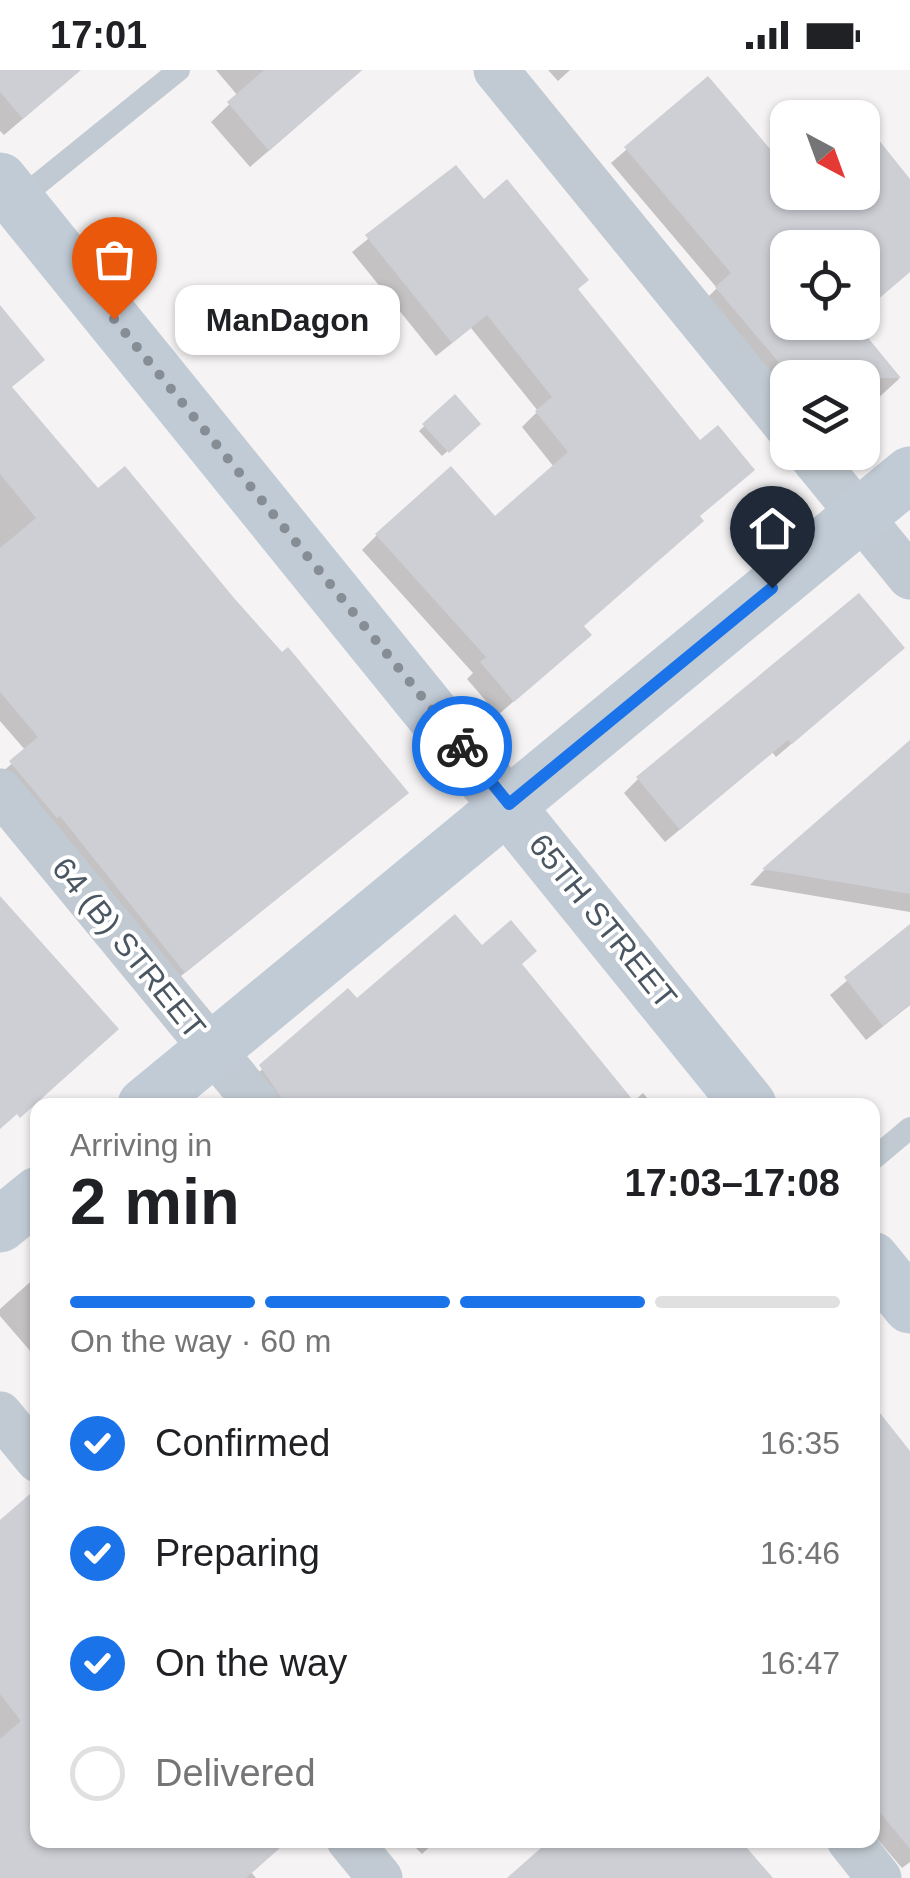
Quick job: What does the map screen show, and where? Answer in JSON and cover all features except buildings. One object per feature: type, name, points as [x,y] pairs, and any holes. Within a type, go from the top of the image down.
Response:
[{"type":"street","points":[[496,70],[770,406]]},
{"type":"street","name":"65TH STREET","points":[[8,190],[743,1098]]},
{"type":"street","points":[[822,470],[910,578]]},
{"type":"street","points":[[154,1098],[910,474]]},
{"type":"street","name":"64 (B) STREET","points":[[0,791],[252,1098]]},
{"type":"street","points":[[0,1225],[30,1201]]},
{"type":"street","points":[[880,1270],[910,1306]]},
{"type":"street","points":[[0,1414],[30,1450]]},
{"type":"street","points":[[356,1848],[380,1878]]},
{"type":"street","points":[[856,1848],[880,1878]]},
{"type":"lane","points":[[8,190],[180,70]]},
{"type":"lane","points":[[880,1153],[910,1128]]},
{"type":"way so far","points":[[114,319],[462,746]]},
{"type":"place","name":"ManDagon","points":[[114,319]]},
{"type":"route","points":[[462,746],[509,804],[772,588]]}]
